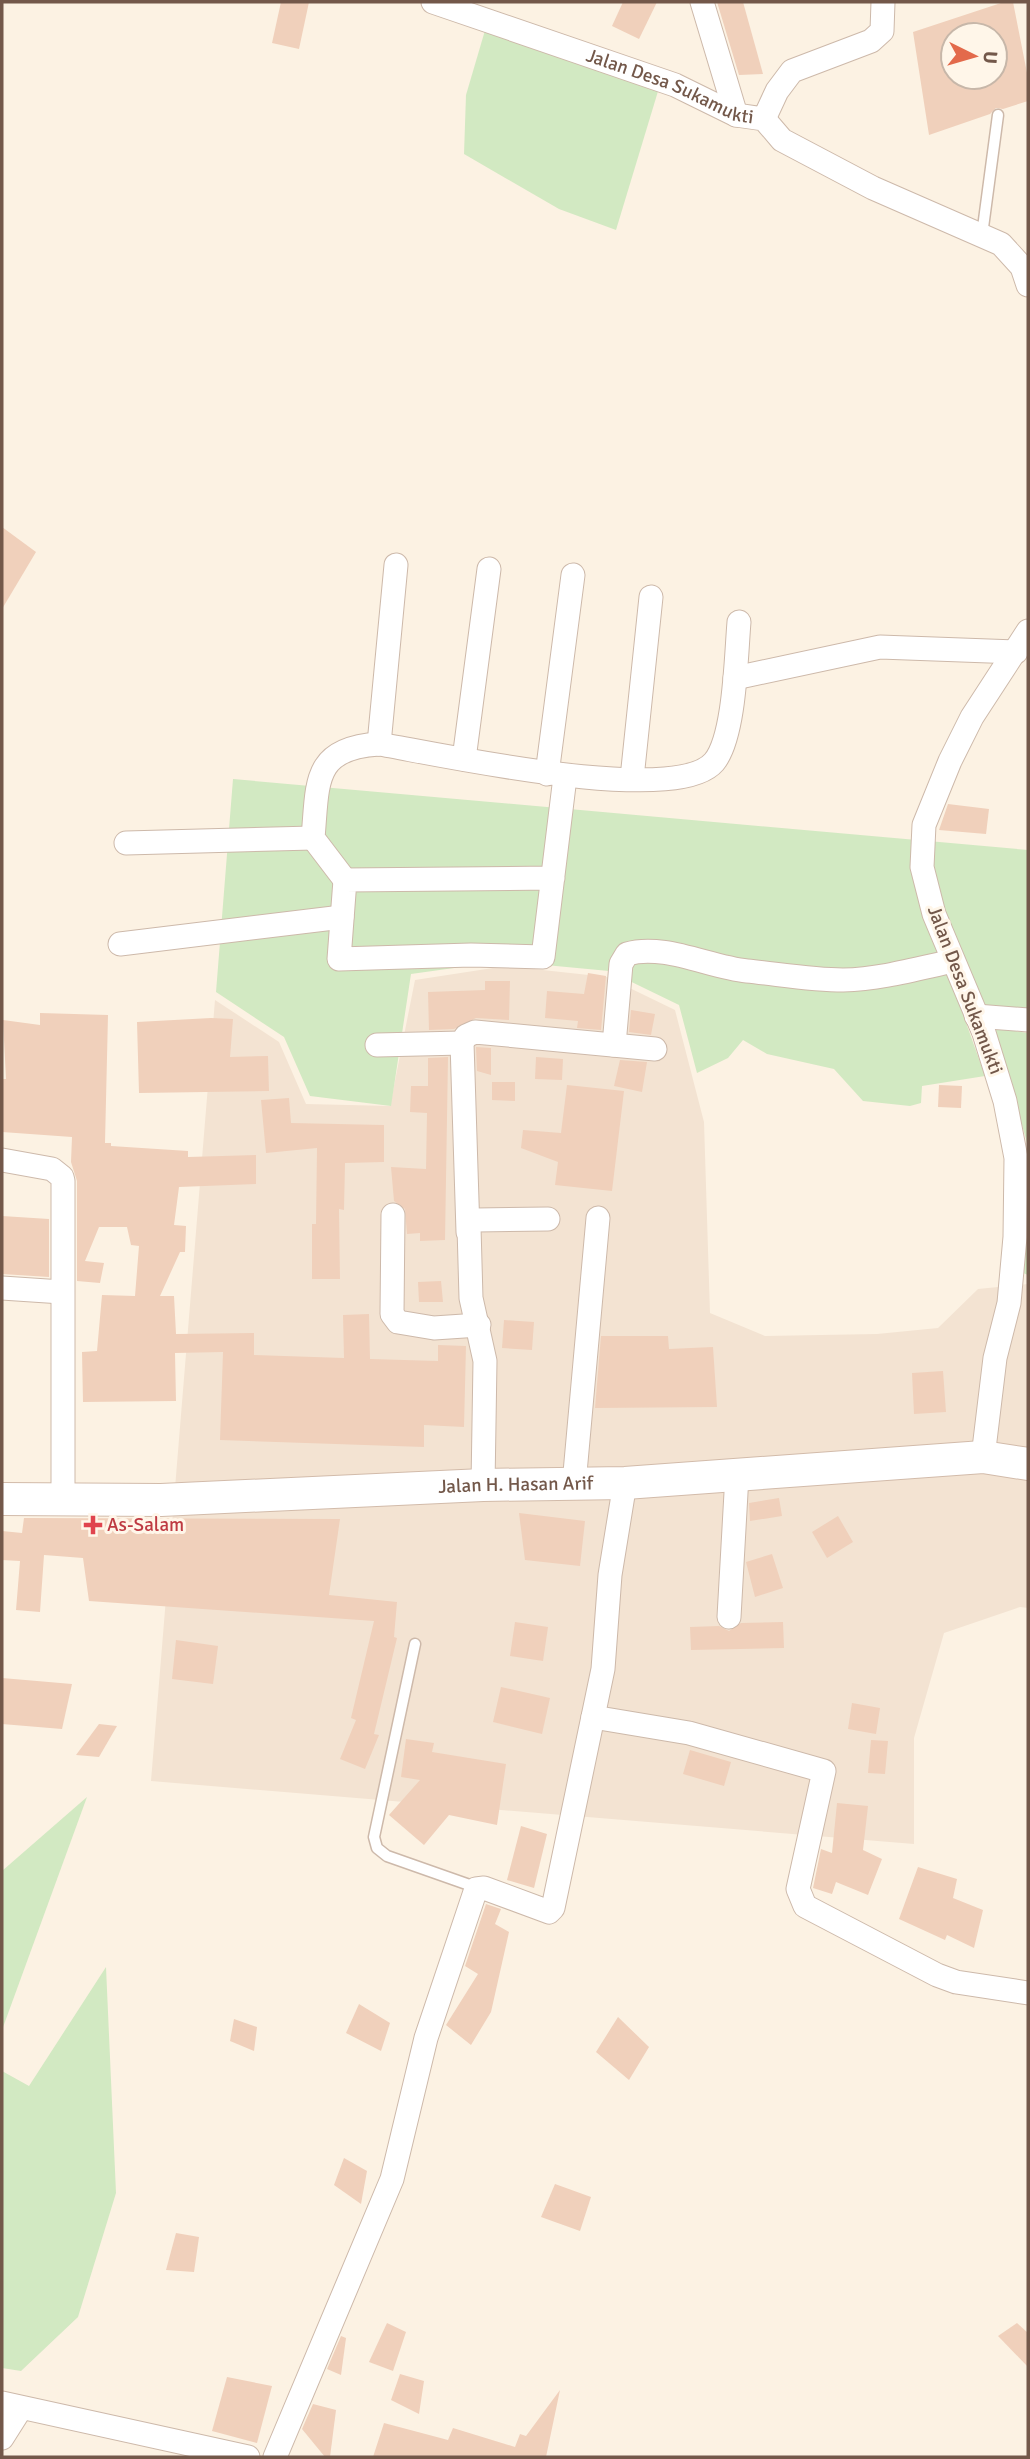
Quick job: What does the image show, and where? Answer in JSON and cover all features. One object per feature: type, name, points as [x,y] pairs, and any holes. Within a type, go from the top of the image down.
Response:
[{"type":"main road","name":"Jalan H. Hasan Arif","points":[[2,1499],[161,1500],[483,1485],[625,1483],[983,1457],[1028,1464]]},
{"type":"street","name":"Jalan Desa Sukamukti","points":[[433,2],[676,85],[736,115],[764,118],[782,140],[873,188],[1001,244],[1022,267],[1028,285]]},
{"type":"street","points":[[702,2],[736,115]]},
{"type":"street","points":[[764,118],[777,91],[792,71],[871,41],[882,31],[883,2]]},
{"type":"street","points":[[379,744],[396,565]]},
{"type":"street","points":[[464,759],[489,569]]},
{"type":"street","points":[[573,575],[556,775],[553,878],[543,957],[471,955],[339,959],[345,880],[313,838],[320,771],[340,751],[359,745],[379,744],[556,775],[632,778],[696,775],[713,763],[724,745],[735,678],[739,622]]},
{"type":"street","points":[[632,778],[651,597]]},
{"type":"street","name":"Jalan Desa Sukamukti","points":[[983,1457],[995,1358],[1019,1304],[1015,1237],[1016,1158],[1005,1101],[976,1016],[934,914],[922,867],[924,825],[950,761],[972,717],[1023,643]]},
{"type":"street","points":[[735,678],[880,648],[1023,643]]},
{"type":"street","points":[[126,844],[313,838]]},
{"type":"street","points":[[345,880],[553,878]]},
{"type":"street","points":[[120,944],[342,918]]},
{"type":"street","points":[[614,1045],[621,964],[627,954],[640,950],[661,951],[743,971],[841,980],[889,976],[953,961]]},
{"type":"street","points":[[976,1016],[1028,1020]]},
{"type":"street","points":[[483,1485],[485,1361],[471,1298],[461,1044],[466,1036],[475,1032],[655,1049]]},
{"type":"street","points":[[377,1045],[461,1044]]},
{"type":"street","points":[[2,1160],[52,1169],[62,1177],[63,1500]]},
{"type":"street","points":[[393,1215],[392,1314],[397,1321],[434,1328],[479,1325]]},
{"type":"street","points":[[574,1484],[598,1218]]},
{"type":"street","points":[[468,1232],[476,1220],[548,1219]]},
{"type":"street","points":[[2,1288],[62,1292]]},
{"type":"street","points":[[729,1617],[737,1475]]},
{"type":"street","points":[[275,2457],[392,2179],[426,2038],[471,1900],[478,1888],[539,1910],[551,1911],[603,1669],[610,1575],[625,1483]]},
{"type":"street","points":[[593,1717],[689,1733],[824,1770],[798,1889],[805,1906],[937,1975],[957,1982],[1028,1993]]},
{"type":"street","points":[[2,2438],[12,2406],[248,2457]]},
{"type":"lane","points":[[982,235],[998,115]]},
{"type":"lane","points":[[415,1644],[374,1837],[377,1848],[387,1856],[478,1888]]},
{"type":"shaded area","points":[[506,966],[607,977],[675,1010],[704,1122],[710,1313],[765,1336],[877,1334],[938,1328],[978,1289],[1028,1284],[1028,1608],[1020,1607],[944,1633],[914,1738],[914,1844],[151,1781],[215,1000],[279,1042],[306,1104],[390,1106],[415,980]]},
{"type":"green space","points":[[486,27],[659,88],[616,230],[559,209],[464,154],[466,95]]},
{"type":"green space","points":[[233,779],[1028,850],[1028,1011],[991,1007],[964,1017],[985,1076],[922,1086],[921,1103],[910,1106],[863,1101],[834,1069],[767,1054],[743,1040],[728,1058],[697,1073],[679,1005],[609,971],[504,961],[411,974],[391,1106],[310,1096],[284,1037],[216,992]]},
{"type":"green space","points":[[994,1028],[1028,1033],[1028,1146]]},
{"type":"green space","points":[[1028,1191],[1028,1275],[1023,1273]]},
{"type":"green space","points":[[87,1797],[2,2030],[2,1871]]},
{"type":"green space","points":[[106,1967],[116,2193],[78,2317],[21,2371],[2,2368],[2,2071],[29,2086]]},
{"type":"building","points":[[281,2],[309,2],[299,49],[272,43]]},
{"type":"building","points":[[623,2],[657,2],[639,39],[612,26]]},
{"type":"building","points":[[717,2],[743,2],[763,74],[739,75]]},
{"type":"building","points":[[1004,2],[1013,2],[1028,78],[1028,101],[1003,109],[996,108],[990,114],[929,135],[913,32],[939,23],[939,91],[1009,91],[1009,21],[946,21]]},
{"type":"building","points":[[2,527],[36,552],[2,609]]},
{"type":"building","points":[[948,804],[989,809],[986,834],[939,830]]},
{"type":"building","points":[[588,973],[606,976],[601,1030],[577,1028],[578,1021],[545,1018],[547,991],[584,994]]},
{"type":"building","points":[[485,981],[510,981],[509,1020],[476,1018],[454,1029],[429,1030],[428,992],[485,990]]},
{"type":"building","points":[[631,1010],[655,1014],[651,1035],[629,1032]]},
{"type":"building","points":[[40,1013],[108,1015],[105,1143],[111,1143],[111,1146],[188,1151],[188,1157],[256,1155],[256,1184],[179,1187],[174,1225],[186,1226],[185,1252],[180,1252],[160,1296],[174,1296],[176,1334],[254,1333],[254,1355],[344,1358],[343,1315],[369,1314],[370,1359],[438,1361],[438,1345],[466,1346],[464,1427],[424,1425],[424,1447],[220,1440],[223,1352],[175,1353],[176,1401],[83,1402],[82,1352],[97,1351],[102,1295],[135,1296],[139,1246],[131,1245],[127,1227],[99,1227],[85,1261],[104,1263],[100,1283],[77,1281],[77,1181],[71,1162],[72,1137],[2,1132],[2,1079],[6,1079],[3,1020],[40,1025]]},
{"type":"building","points":[[233,1019],[230,1057],[268,1056],[269,1091],[139,1093],[137,1022]]},
{"type":"building","points":[[476,1047],[491,1048],[491,1075],[477,1071]]},
{"type":"building","points":[[448,1057],[445,1240],[420,1241],[420,1233],[407,1234],[405,1209],[394,1201],[391,1167],[426,1169],[427,1113],[410,1112],[411,1086],[428,1086],[428,1058]]},
{"type":"building","points":[[536,1057],[563,1059],[562,1080],[535,1079]]},
{"type":"building","points":[[620,1060],[647,1062],[642,1092],[614,1086]]},
{"type":"building","points":[[492,1082],[515,1082],[515,1101],[492,1100]]},
{"type":"building","points":[[567,1085],[624,1091],[612,1191],[555,1185],[558,1162],[521,1148],[523,1130],[561,1133]]},
{"type":"building","points":[[939,1085],[962,1086],[961,1108],[938,1107]]},
{"type":"building","points":[[289,1098],[291,1123],[384,1125],[384,1162],[345,1163],[344,1210],[339,1209],[340,1279],[312,1279],[317,1148],[266,1153],[261,1100]]},
{"type":"building","points":[[2,1216],[49,1219],[49,1277],[2,1274]]},
{"type":"building","points":[[441,1281],[443,1302],[419,1302],[418,1282]]},
{"type":"building","points":[[504,1320],[534,1322],[532,1350],[502,1348]]},
{"type":"building","points":[[601,1336],[668,1336],[669,1349],[713,1347],[717,1407],[595,1408]]},
{"type":"building","points":[[943,1371],[946,1412],[914,1414],[912,1373]]},
{"type":"building","points":[[779,1498],[782,1516],[750,1521],[749,1503]]},
{"type":"building","points":[[519,1513],[585,1521],[580,1566],[525,1560]]},
{"type":"building","points":[[838,1516],[853,1542],[827,1558],[812,1532]]},
{"type":"building","points":[[24,1518],[340,1519],[329,1595],[397,1602],[394,1637],[397,1638],[374,1734],[379,1735],[365,1769],[340,1759],[356,1720],[351,1718],[374,1621],[89,1601],[83,1558],[44,1555],[40,1612],[16,1610],[20,1561],[2,1560],[2,1531],[22,1533]]},
{"type":"building","points":[[772,1554],[783,1588],[755,1597],[746,1562]]},
{"type":"building","points":[[515,1622],[548,1627],[543,1661],[510,1656]]},
{"type":"building","points":[[783,1622],[784,1648],[691,1650],[690,1627],[719,1626],[729,1631],[741,1623]]},
{"type":"building","points":[[176,1640],[218,1646],[213,1684],[172,1679]]},
{"type":"building","points":[[2,1678],[72,1684],[62,1729],[2,1724]]},
{"type":"building","points":[[501,1687],[550,1698],[542,1734],[493,1722]]},
{"type":"building","points":[[852,1703],[880,1708],[876,1734],[848,1729]]},
{"type":"building","points":[[99,1724],[117,1726],[99,1757],[76,1755]]},
{"type":"building","points":[[406,1739],[434,1743],[432,1752],[506,1764],[497,1825],[449,1815],[424,1845],[389,1815],[420,1780],[401,1777]]},
{"type":"building","points":[[871,1740],[888,1741],[885,1774],[868,1773]]},
{"type":"building","points":[[690,1750],[731,1762],[724,1786],[683,1774]]},
{"type":"building","points":[[837,1803],[868,1806],[863,1850],[882,1859],[868,1895],[836,1882],[832,1894],[813,1888],[821,1849],[832,1853]]},
{"type":"building","points":[[521,1826],[547,1834],[534,1888],[507,1880]]},
{"type":"building","points":[[918,1867],[957,1879],[953,1898],[983,1910],[974,1948],[947,1935],[945,1940],[899,1919]]},
{"type":"building","points":[[486,1904],[501,1909],[495,1924],[509,1932],[491,2012],[471,2045],[446,2025],[478,1974],[465,1966]]},
{"type":"building","points":[[359,2004],[390,2023],[381,2051],[346,2033]]},
{"type":"building","points":[[618,2017],[649,2047],[629,2080],[596,2052]]},
{"type":"building","points":[[234,2019],[257,2027],[254,2051],[230,2041]]},
{"type":"building","points":[[344,2158],[367,2171],[361,2204],[334,2185]]},
{"type":"building","points":[[555,2184],[591,2197],[580,2231],[541,2217]]},
{"type":"building","points":[[176,2233],[199,2237],[194,2272],[166,2270]]},
{"type":"building","points":[[387,2323],[406,2332],[393,2371],[369,2362]]},
{"type":"building","points":[[1017,2323],[1028,2333],[1028,2367],[998,2336]]},
{"type":"building","points":[[341,2336],[346,2338],[341,2375],[327,2369]]},
{"type":"building","points":[[400,2374],[424,2381],[419,2414],[391,2400]]},
{"type":"building","points":[[227,2377],[272,2386],[257,2443],[212,2431]]},
{"type":"building","points":[[560,2390],[546,2457],[373,2457],[384,2423],[448,2440],[453,2428],[515,2447],[520,2434],[526,2436]]},
{"type":"building","points":[[313,2404],[336,2410],[330,2457],[325,2457],[302,2429]]},
{"type":"place","name":"As-Salam","points":[[93,1525]]}]
